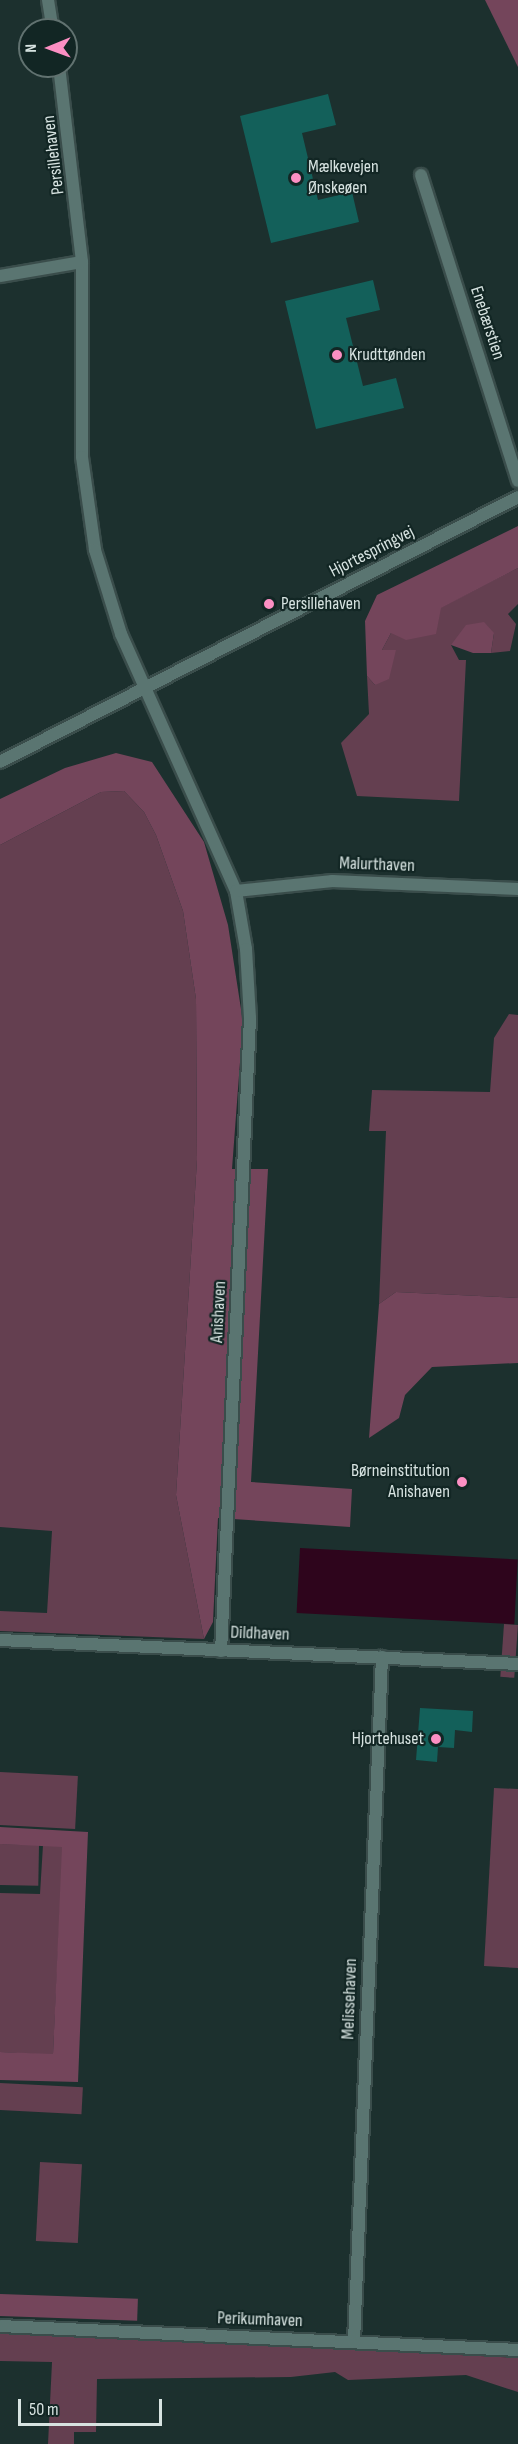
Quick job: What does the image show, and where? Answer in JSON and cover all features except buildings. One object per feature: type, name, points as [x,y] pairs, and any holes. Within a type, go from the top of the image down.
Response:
[{"type":"street","points":[[48,0],[51,18]]},
{"type":"street","name":"Persillehaven","points":[[60,78],[82,262],[82,457],[95,550],[121,634],[144,687]]},
{"type":"street","name":"Enebærstien","points":[[421,175],[518,481]]},
{"type":"street","points":[[0,276],[82,262]]},
{"type":"street","name":"Hjortespringvej","points":[[0,762],[518,497]]},
{"type":"street","points":[[144,687],[236,891]]},
{"type":"street","name":"Malurthaven","points":[[236,891],[332,881],[518,889]]},
{"type":"street","name":"Anishaven","points":[[221,1651],[250,1018],[248,975],[236,891]]},
{"type":"street","name":"Dildhaven","points":[[0,1640],[518,1664]]},
{"type":"street","name":"Melissehaven","points":[[354,2342],[382,1657]]},
{"type":"street","name":"Perikumhaven","points":[[0,2326],[518,2350]]},
{"type":"shaded area","points":[[485,0],[518,0],[518,67]]},
{"type":"shaded area","points":[[518,526],[518,568],[441,608],[436,634],[406,640],[391,633],[382,650],[396,650],[389,679],[375,685],[367,676],[365,621],[377,595]]},
{"type":"shaded area","points":[[518,568],[518,604],[508,614],[516,624],[510,651],[491,653],[494,633],[451,645],[459,660],[466,660],[459,801],[357,796],[341,743],[369,714],[367,676],[375,685],[395,650],[382,650],[391,633]]},
{"type":"shaded area","points":[[484,622],[494,633],[491,653],[473,653],[451,645],[466,625]]},
{"type":"shaded area","points":[[116,753],[152,762],[204,842],[228,925],[243,1022],[232,1169],[268,1169],[251,1482],[352,1489],[350,1527],[218,1518],[213,1622],[204,1639],[176,1495],[197,1160],[196,999],[183,911],[156,835],[144,812],[124,791],[101,792],[0,845],[0,799],[65,768]]},
{"type":"shaded area","points":[[124,791],[144,812],[156,835],[183,911],[196,999],[197,1160],[176,1495],[204,1639],[0,1631],[0,1611],[47,1613],[52,1531],[0,1527],[0,845],[101,792]]},
{"type":"shaded area","points":[[509,1014],[518,1015],[518,1298],[396,1292],[379,1304],[386,1131],[369,1131],[372,1090],[490,1092],[494,1038]]},
{"type":"shaded area","points":[[396,1292],[518,1298],[518,1363],[432,1367],[405,1395],[399,1418],[369,1438],[379,1304]]},
{"type":"shaded area","points":[[300,1548],[518,1559],[514,1624],[297,1613]]},
{"type":"shaded area","points":[[504,1624],[518,1625],[514,1678],[500,1677]]},
{"type":"shaded area","points":[[0,1772],[78,1776],[75,1829],[0,1825]]},
{"type":"shaded area","points":[[494,1788],[518,1789],[518,1968],[484,1966]]},
{"type":"shaded area","points":[[0,1827],[88,1832],[78,2082],[0,2080],[0,2052],[53,2054],[62,1847],[0,1844]]},
{"type":"shaded area","points":[[0,1844],[39,1845],[38,1886],[0,1885]]},
{"type":"shaded area","points":[[43,1845],[63,1846],[53,2055],[0,2052],[0,1893],[40,1894]]},
{"type":"shaded area","points":[[0,2083],[83,2087],[81,2114],[0,2110]]},
{"type":"shaded area","points":[[40,2162],[82,2164],[78,2243],[36,2241]]},
{"type":"shaded area","points":[[0,2294],[138,2299],[137,2321],[0,2316]]},
{"type":"shaded area","points":[[0,2332],[518,2358],[518,2392],[466,2375],[348,2380],[335,2372],[291,2377],[97,2379],[96,2432],[74,2432],[74,2444],[48,2444],[52,2362],[0,2361]]},
{"type":"place","name":"Mælkevejen Ønskeøen","points":[[296,178]]},
{"type":"place","name":"Krudttønden","points":[[337,355]]},
{"type":"place","name":"Persillehaven","points":[[269,604]]},
{"type":"place","name":"Børneinstitution Anishaven","points":[[462,1482]]},
{"type":"place","name":"Hjortehuset","points":[[436,1739]]}]
